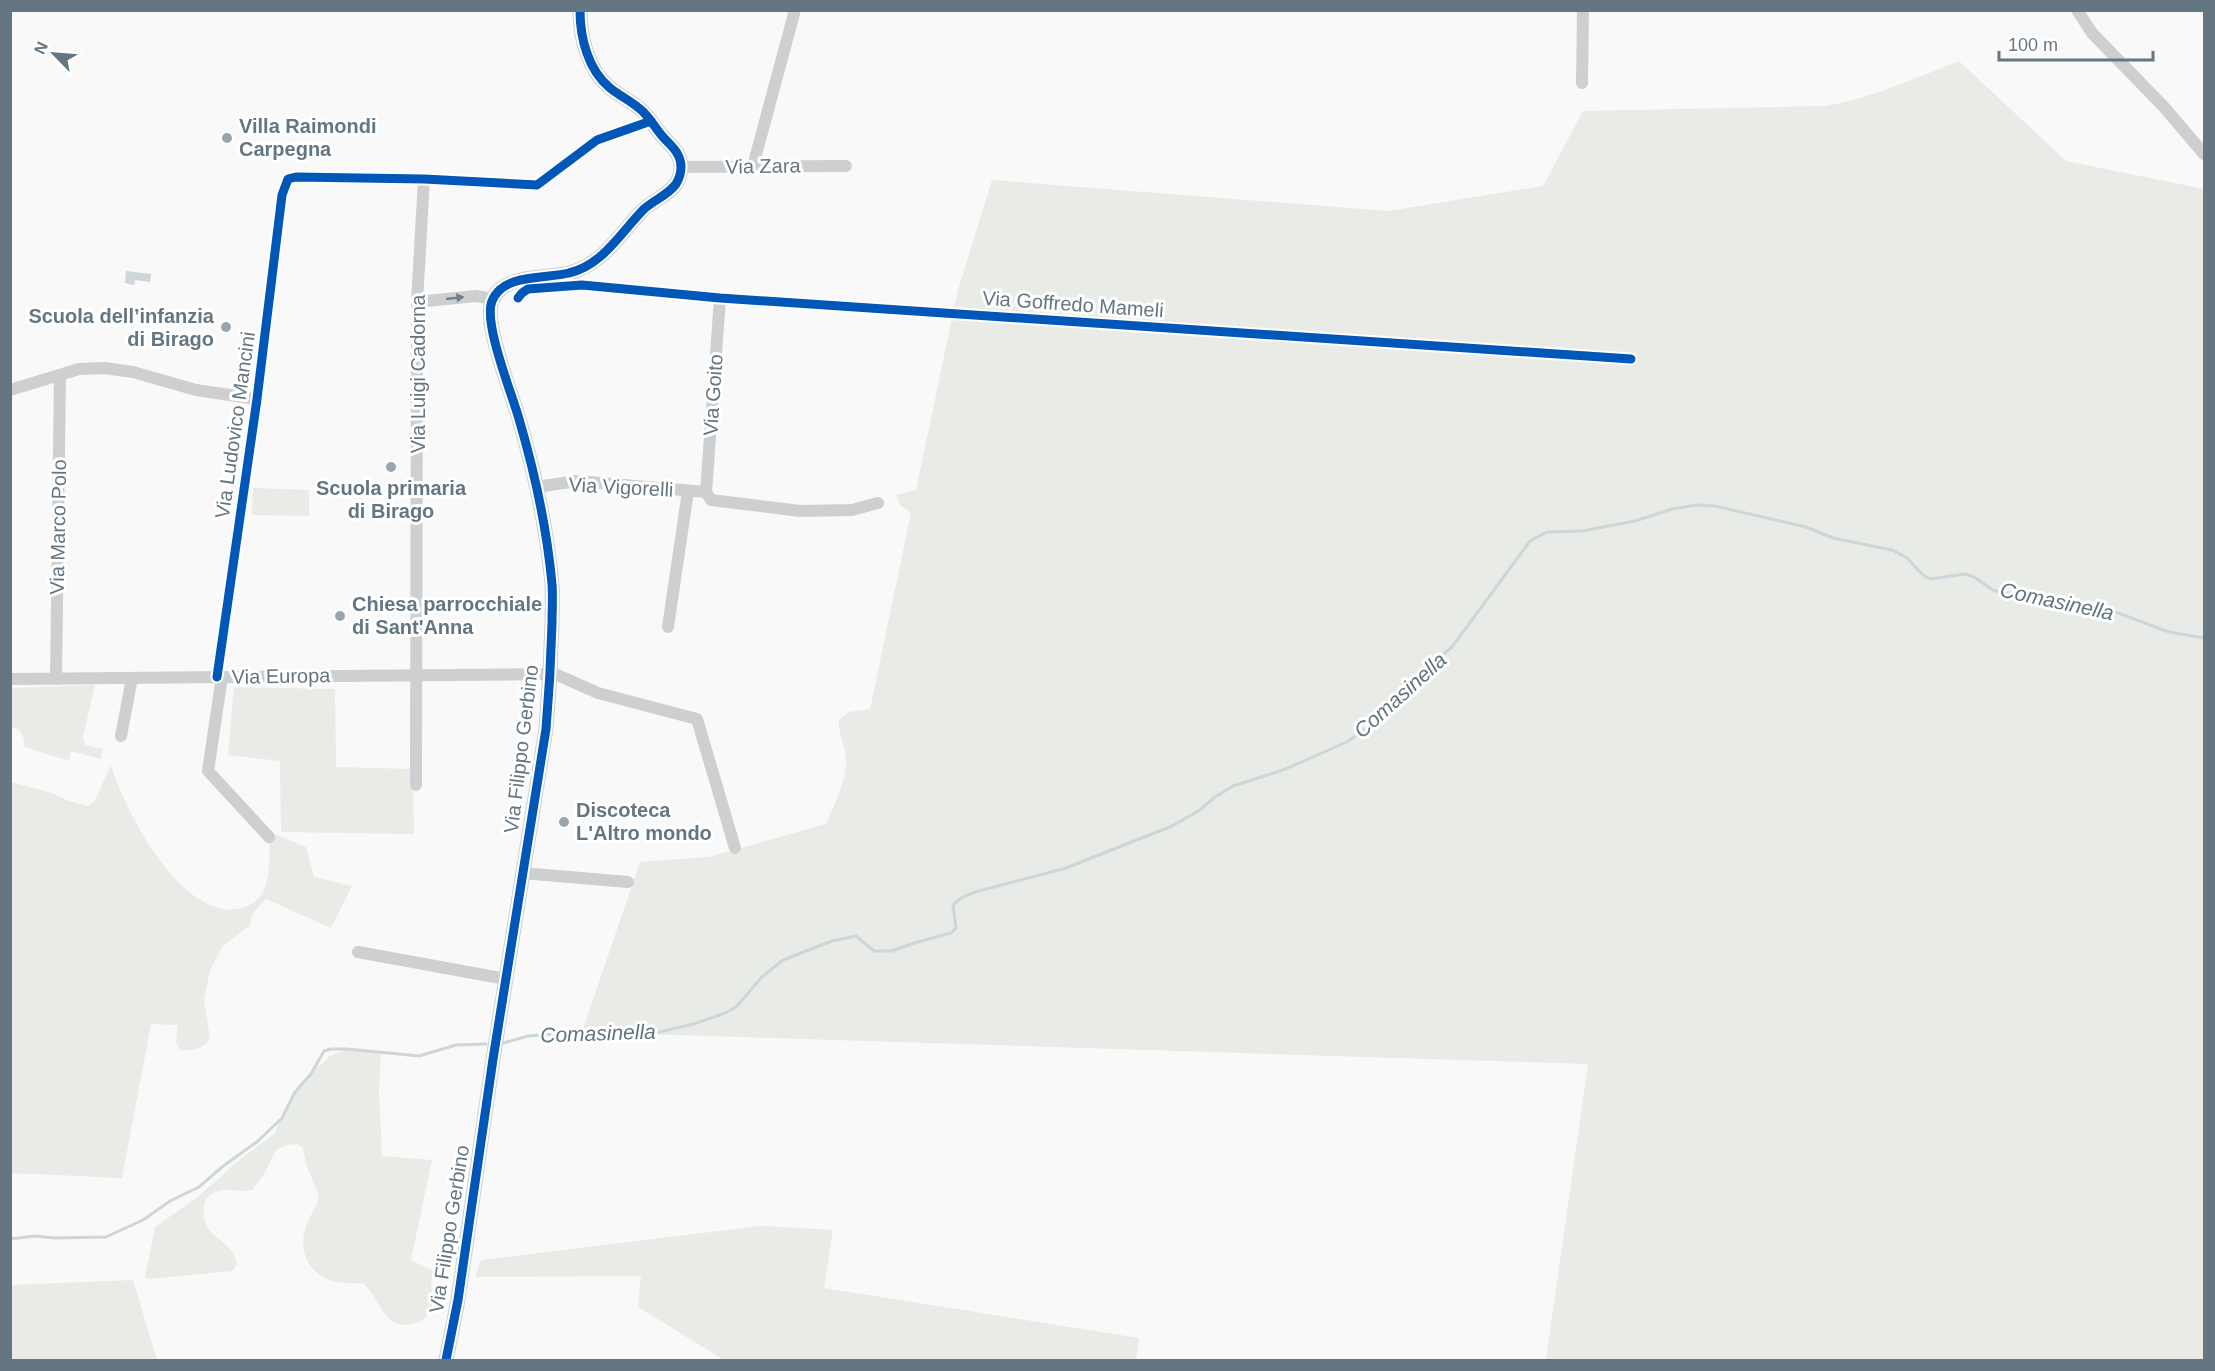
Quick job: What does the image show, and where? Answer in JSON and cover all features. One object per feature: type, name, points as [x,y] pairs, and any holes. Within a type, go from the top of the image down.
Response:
[{"type":"street","points":[[417,302],[476,296],[493,299],[500,289],[511,284],[571,273],[596,260],[610,249],[643,210],[672,189],[678,180],[681,167],[677,152],[640,109],[610,88],[596,72],[584,45],[580,10]]},
{"type":"street","points":[[753,166],[795,10]]},
{"type":"street","points":[[1582,83],[1583,10]]},
{"type":"street","points":[[2077,10],[2092,33],[2164,107],[2205,154]]},
{"type":"street","points":[[424,179],[537,186],[597,140],[651,121]]},
{"type":"street","name":"Via Zara","points":[[681,167],[846,166]]},
{"type":"street","name":"Via Ludovico Mancini","points":[[269,837],[208,771],[282,195],[288,179],[296,177],[424,179]]},
{"type":"street","name":"Via Luigi Cadorna","points":[[416,785],[417,302],[424,179]]},
{"type":"street","name":"Via Goffredo Mameli","points":[[518,298],[528,289],[582,285],[720,298],[1630,359]]},
{"type":"street","name":"Via Goito","points":[[706,492],[720,298]]},
{"type":"street","name":"Via Filippo Gerbino","points":[[446,1360],[458,1300],[546,729],[551,674],[552,585],[536,487],[491,321],[489,310],[493,299]]},
{"type":"street","points":[[10,390],[79,369],[104,368],[133,372],[196,390],[257,399]]},
{"type":"street","name":"Via Marco Polo","points":[[57,679],[60,375]]},
{"type":"street","name":"Via Vigorelli","points":[[536,487],[577,481],[688,490],[706,492],[711,500],[800,511],[852,510],[878,503]]},
{"type":"street","points":[[668,627],[688,490]]},
{"type":"street","points":[[551,674],[598,693],[697,719],[735,848]]},
{"type":"street","name":"Via Europa","points":[[10,679],[551,674]]},
{"type":"street","points":[[121,736],[132,678]]},
{"type":"street","points":[[522,873],[628,882]]},
{"type":"street","points":[[358,952],[506,979]]},
{"type":"shaded area","points":[[1959,61],[2066,161],[2204,189],[2204,1360],[1546,1360],[1588,1064],[582,1032],[640,862],[709,857],[826,824],[839,794],[845,771],[846,758],[839,720],[849,712],[870,709],[911,513],[900,505],[896,495],[916,490],[958,290],[992,180],[1388,211],[1543,186],[1583,111],[1826,106],[1877,93]]},
{"type":"shaded area","points":[[126,271],[151,274],[150,282],[135,280],[134,285],[125,283]]},
{"type":"shaded area","points":[[253,488],[309,490],[309,516],[252,515]]},
{"type":"shaded area","points":[[95,685],[83,737],[85,745],[103,749],[100,759],[71,751],[69,761],[25,747],[19,730],[11,727],[11,688]]},
{"type":"shaded area","points":[[234,687],[335,689],[336,767],[413,769],[414,834],[281,832],[280,761],[228,755]]},
{"type":"shaded area","points":[[111,765],[128,808],[158,858],[176,880],[196,897],[217,908],[238,909],[250,905],[258,898],[264,889],[269,867],[269,832],[306,847],[314,877],[352,886],[331,928],[266,899],[260,905],[253,914],[250,925],[223,946],[210,970],[204,1000],[210,1038],[205,1045],[193,1050],[180,1050],[176,1042],[178,1025],[151,1024],[122,1178],[11,1173],[11,782],[88,806],[95,800]]},
{"type":"shaded area","points":[[346,1049],[381,1052],[379,1091],[382,1156],[432,1160],[411,1260],[435,1272],[431,1283],[433,1307],[427,1316],[412,1324],[402,1325],[394,1322],[383,1312],[364,1284],[336,1282],[327,1279],[313,1269],[308,1262],[303,1245],[307,1223],[319,1196],[306,1164],[303,1148],[297,1144],[284,1146],[277,1150],[252,1190],[219,1191],[211,1194],[205,1200],[204,1214],[208,1228],[234,1254],[236,1266],[232,1271],[149,1279],[145,1277],[155,1227],[195,1199],[235,1163],[274,1134],[289,1102],[306,1078],[330,1056]]},
{"type":"shaded area","points":[[760,1226],[833,1230],[824,1288],[1139,1338],[1136,1360],[724,1360],[638,1307],[641,1276],[475,1277],[481,1260]]},
{"type":"shaded area","points":[[133,1280],[157,1360],[11,1360],[11,1285]]},
{"type":"waterway","name":"Comasinella","points":[[500,1044],[528,1036],[582,1032],[637,1037],[694,1024],[736,1007],[762,977],[783,960],[832,941],[856,936],[874,951],[892,951],[951,933],[956,928],[953,905],[961,898],[975,892],[1066,868],[1172,826],[1200,810],[1233,786],[1283,770],[1347,742],[1380,719],[1400,700],[1423,671],[1452,647],[1530,541],[1547,532],[1582,531],[1635,521],[1672,509],[1697,505],[1715,506],[1806,527],[1833,538],[1892,550],[1906,557],[1930,579],[1965,574],[2002,593],[2036,595],[2074,607],[2113,611],[2169,632],[2204,638]]},
{"type":"waterway","points":[[10,1239],[35,1236],[106,1237],[143,1220],[170,1201],[199,1187],[258,1141],[282,1118],[295,1092],[311,1074],[324,1051],[347,1049],[419,1056],[456,1045],[486,1044]]},
{"type":"cycle path","points":[[446,1360],[458,1300],[493,1059],[546,729],[551,650],[552,584],[543,522],[525,439],[495,341],[490,311],[492,301],[498,292],[515,281],[569,273],[592,263],[611,247],[644,209],[673,188],[681,169],[681,162],[677,154],[647,115],[610,88],[596,72],[584,42],[580,10]]},
{"type":"cycle path","points":[[217,677],[257,399],[282,195],[288,179],[296,177],[424,179],[537,185],[597,140],[651,121]]},
{"type":"cycle path","points":[[518,298],[528,289],[582,285],[720,298],[1631,359]]},
{"type":"place","name":"Villa Raimondi Carpegna","points":[[227,138]]},
{"type":"place","name":"Scuola dell’infanzia di Birago","points":[[226,327]]},
{"type":"place","name":"Scuola primaria di Birago","points":[[391,467]]},
{"type":"place","name":"Chiesa parrocchiale di Sant'Anna","points":[[340,616]]},
{"type":"place","name":"Discoteca L'Altro mondo","points":[[564,822]]}]
